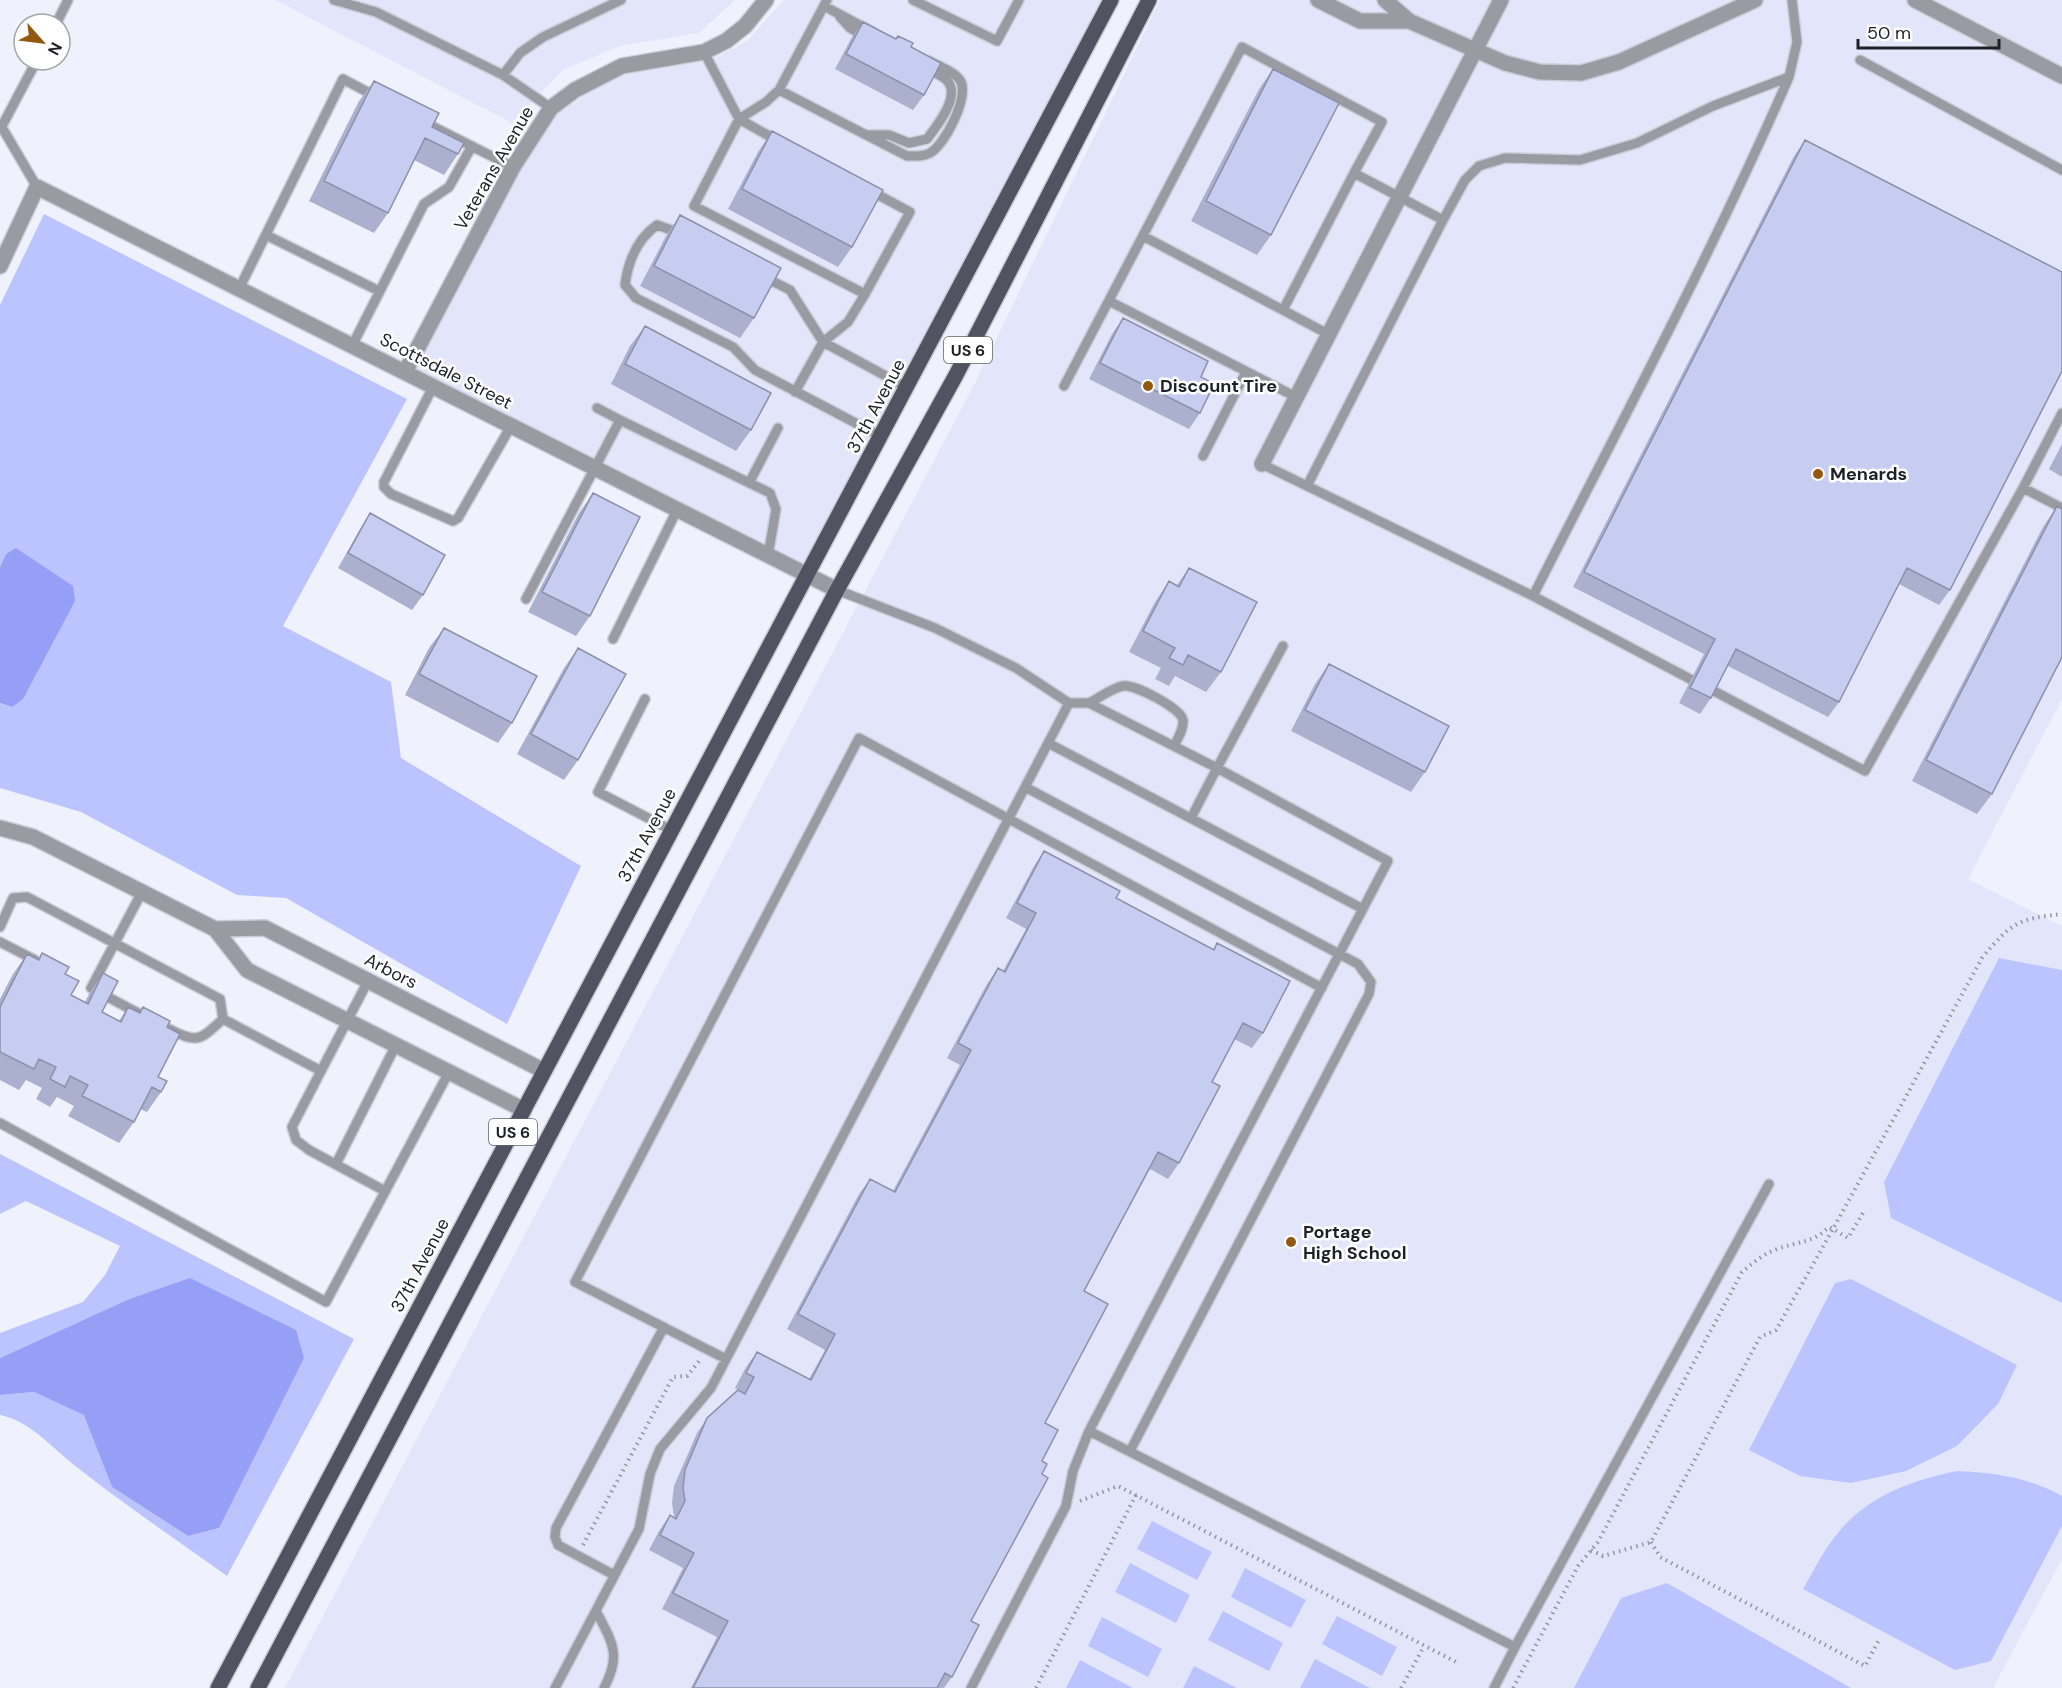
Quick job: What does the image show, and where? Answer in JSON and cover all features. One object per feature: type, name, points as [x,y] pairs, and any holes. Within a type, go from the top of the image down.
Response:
[{"type":"main road","name":"37th Avenue","points":[[218,1688],[806,574],[908,388],[1111,0]]},
{"type":"main road","name":"US 6","points":[[258,1688],[837,590],[956,375],[1149,0]]},
{"type":"street","name":"Veterans Avenue","points":[[405,372],[513,167],[551,108],[574,90],[622,66],[704,52],[726,41],[745,26],[766,0]]},
{"type":"street","points":[[1318,0],[1360,21],[1409,21]]},
{"type":"street","points":[[1385,0],[1409,21],[1505,63],[1540,72],[1581,74],[1630,58],[1755,0]]},
{"type":"street","points":[[1262,464],[1501,0]]},
{"type":"street","points":[[1915,0],[2062,76]]},
{"type":"street","name":"Scottsdale Street","points":[[37,187],[837,590]]},
{"type":"street","points":[[0,266],[37,187]]},
{"type":"street","name":"Arbors","points":[[0,828],[33,837],[215,929],[247,970],[524,1110]]},
{"type":"street","name":"Arbors","points":[[215,929],[265,928],[544,1071]]},
{"type":"lane","points":[[503,75],[520,53],[543,37],[621,0]]},
{"type":"lane","points":[[913,0],[997,41],[1019,0]]},
{"type":"lane","points":[[1533,596],[1691,284],[1759,146],[1789,77],[1797,42],[1792,0]]},
{"type":"lane","points":[[341,1],[376,12],[503,75],[551,108]]},
{"type":"lane","points":[[865,294],[694,206],[739,120],[779,90],[826,3],[850,28],[871,39]]},
{"type":"lane","points":[[836,13],[885,38]]},
{"type":"lane","points":[[1064,386],[1242,47],[1382,122],[1283,310]]},
{"type":"lane","points":[[704,52],[739,120],[789,147]]},
{"type":"lane","points":[[779,90],[865,135],[907,156],[920,157],[932,153],[940,144],[962,104],[964,92],[961,82],[954,74],[914,58],[944,78],[950,85],[950,102],[932,133],[927,139],[917,143],[909,143],[889,135],[865,135]]},
{"type":"lane","points":[[1860,60],[2062,170]]},
{"type":"lane","points":[[30,72],[1,125],[37,187]]},
{"type":"lane","points":[[1307,486],[1443,220],[1465,180],[1479,166],[1505,158],[1580,160],[1637,143],[1713,106],[1789,77]]},
{"type":"lane","points":[[239,289],[343,79],[382,100]]},
{"type":"lane","points":[[412,116],[513,167]]},
{"type":"lane","points":[[352,346],[424,204],[449,186],[472,147]]},
{"type":"lane","points":[[1354,173],[1443,220]]},
{"type":"lane","points":[[795,392],[823,342],[848,322],[910,212],[859,185]]},
{"type":"lane","points":[[689,238],[657,225],[645,234],[632,257],[625,285],[636,298],[733,347],[755,370],[882,437]]},
{"type":"lane","points":[[266,235],[380,291]]},
{"type":"lane","points":[[1143,236],[1328,334]]},
{"type":"lane","points":[[752,271],[790,290],[823,342],[908,388]]},
{"type":"lane","points":[[1109,301],[1296,398]]},
{"type":"lane","points":[[1203,456],[1246,372]]},
{"type":"lane","points":[[433,387],[384,482],[384,487],[391,494],[453,521],[458,518],[511,426]]},
{"type":"lane","points":[[597,408],[770,493],[776,509],[768,556]]},
{"type":"lane","points":[[1712,690],[1865,771],[2023,488],[2062,413]]},
{"type":"lane","points":[[526,599],[620,420]]},
{"type":"lane","points":[[749,483],[778,428]]},
{"type":"lane","points":[[1262,464],[1533,596],[1692,680]]},
{"type":"lane","points":[[2023,488],[2062,508]]},
{"type":"lane","points":[[613,639],[677,510]]},
{"type":"lane","points":[[837,590],[935,628],[1016,668],[1069,703],[1089,703],[1217,768],[1388,861],[1089,1431],[1073,1471],[1066,1506],[970,1688]]},
{"type":"lane","points":[[1191,818],[1283,646]]},
{"type":"lane","points":[[1089,703],[1122,686],[1132,686],[1177,710],[1183,718],[1182,731],[1174,746]]},
{"type":"lane","points":[[645,699],[598,792],[671,830]]},
{"type":"lane","points":[[555,1688],[641,1522],[646,1488],[660,1449],[706,1395],[726,1359],[1069,703]]},
{"type":"lane","points":[[726,1359],[575,1282],[859,738],[1322,988]]},
{"type":"lane","points":[[1048,743],[1363,909]]},
{"type":"lane","points":[[1025,787],[1339,954],[1365,970],[1371,982],[1369,994],[1130,1451]]},
{"type":"lane","points":[[91,988],[142,892]]},
{"type":"lane","points":[[0,927],[13,898],[27,897],[220,999],[223,1019]]},
{"type":"lane","points":[[0,942],[40,963]]},
{"type":"lane","points":[[368,981],[292,1127],[296,1140],[309,1150],[386,1191]]},
{"type":"lane","points":[[81,983],[150,1019]]},
{"type":"lane","points":[[160,1024],[189,1040],[202,1038],[223,1019]]},
{"type":"lane","points":[[223,1019],[321,1071]]},
{"type":"lane","points":[[336,1164],[396,1046]]},
{"type":"lane","points":[[0,1123],[326,1302],[449,1072]]},
{"type":"lane","points":[[1494,1688],[1769,1184]]},
{"type":"lane","points":[[614,1575],[558,1545],[555,1537],[556,1528],[664,1327]]},
{"type":"lane","points":[[1089,1431],[1515,1647]]},
{"type":"lane","points":[[596,1611],[612,1641],[616,1658],[613,1672],[604,1688]]},
{"type":"path","points":[[1591,1550],[1603,1556],[1651,1542],[1760,1336],[1776,1330],[1982,958],[2005,930],[2028,918],[2062,914]]},
{"type":"path","points":[[1513,1688],[1578,1566],[1598,1542],[1742,1272],[1757,1259],[1777,1249],[1816,1239],[1829,1227],[1848,1238],[1863,1213]]},
{"type":"path","points":[[577,1557],[673,1377],[687,1376],[707,1349]]},
{"type":"path","points":[[1066,1506],[1118,1486],[1456,1662]]},
{"type":"path","points":[[1036,1688],[1136,1495]]},
{"type":"path","points":[[1651,1542],[1660,1557],[1865,1666],[1880,1638]]},
{"type":"path","points":[[1401,1688],[1424,1646]]},
{"type":"shaded area","points":[[275,0],[735,0],[699,33],[620,46],[563,70],[512,123]]},
{"type":"shaded area","points":[[784,0],[1102,0],[803,567],[413,366],[520,171],[555,116],[597,87],[641,68],[713,59],[747,41]]},
{"type":"shaded area","name":"Portage High School","points":[[1160,0],[2062,0],[2062,699],[1968,879],[2062,926],[2062,1559],[1993,1688],[285,1688],[975,383]]},
{"type":"shaded area","points":[[44,214],[407,399],[283,626],[391,682],[401,758],[581,866],[507,1024],[286,898],[237,895],[81,812],[0,788],[0,703],[12,707],[6,554],[0,567],[0,305]]},
{"type":"shaded area","points":[[16,548],[73,586],[75,601],[23,699],[12,707],[0,703],[0,567],[6,554]]},
{"type":"shaded area","points":[[1999,958],[2062,970],[2062,1303],[1891,1218],[1884,1182]]},
{"type":"shaded area","points":[[0,1154],[354,1339],[227,1576],[96,1482],[42,1437],[22,1423],[0,1415],[0,1395],[34,1392],[85,1415],[112,1487],[188,1536],[219,1528],[127,1300],[0,1358],[0,1333],[83,1302],[105,1275],[120,1246],[26,1201],[0,1214]]},
{"type":"shaded area","points":[[190,1278],[296,1330],[304,1358],[219,1528],[188,1536],[112,1487],[84,1415],[34,1392],[0,1395],[0,1358],[127,1300]]},
{"type":"shaded area","points":[[1851,1279],[2017,1365],[1998,1404],[1957,1446],[1906,1471],[1851,1483],[1800,1476],[1749,1450],[1835,1283]]},
{"type":"shaded area","points":[[1957,1471],[2024,1480],[2062,1496],[2062,1526],[1991,1661],[1955,1670],[1803,1589],[1830,1544],[1846,1523],[1860,1511],[1890,1492],[1922,1480]]},
{"type":"shaded area","points":[[1152,1521],[1212,1552],[1197,1580],[1137,1549]]},
{"type":"shaded area","points":[[1130,1563],[1190,1595],[1176,1623],[1115,1592]]},
{"type":"shaded area","points":[[1245,1568],[1306,1600],[1291,1628],[1231,1597]]},
{"type":"shaded area","points":[[1667,1583],[1851,1688],[1574,1688],[1621,1598]]},
{"type":"shaded area","points":[[1223,1611],[1283,1643],[1269,1671],[1208,1640]]},
{"type":"shaded area","points":[[1337,1616],[1397,1647],[1382,1676],[1322,1644]]},
{"type":"shaded area","points":[[1102,1617],[1162,1649],[1148,1677],[1088,1646]]},
{"type":"shaded area","points":[[1315,1659],[1370,1688],[1300,1688]]},
{"type":"shaded area","points":[[1080,1660],[1133,1688],[1066,1688]]},
{"type":"shaded area","points":[[1194,1666],[1237,1688],[1183,1688]]},
{"type":"building","points":[[863,22],[896,39],[898,36],[913,43],[911,47],[941,63],[924,95],[846,54]]},
{"type":"building","points":[[1273,69],[1339,103],[1271,235],[1206,201]]},
{"type":"building","points":[[374,81],[439,113],[432,127],[464,143],[458,154],[425,138],[388,213],[324,181]]},
{"type":"building","points":[[772,131],[883,190],[852,247],[742,189]]},
{"type":"building","name":"Menards","points":[[1805,140],[2062,272],[2062,371],[1950,590],[1907,568],[1839,702],[1736,649],[1711,698],[1690,688],[1715,639],[1584,572]]},
{"type":"building","points":[[680,215],[781,268],[754,318],[654,266]]},
{"type":"building","points":[[1123,318],[1208,361],[1201,377],[1214,384],[1200,413],[1100,363]]},
{"type":"building","points":[[645,326],[771,393],[751,430],[625,364]]},
{"type":"building","points":[[593,493],[640,517],[590,616],[542,592]]},
{"type":"building","points":[[2057,506],[2062,509],[2062,657],[1992,794],[1926,760]]},
{"type":"building","points":[[370,513],[445,555],[423,595],[348,553]]},
{"type":"building","points":[[1189,568],[1257,602],[1221,672],[1188,655],[1183,665],[1169,658],[1175,648],[1143,631],[1169,581],[1179,587]]},
{"type":"building","points":[[444,628],[537,676],[512,723],[419,674]]},
{"type":"building","points":[[578,648],[626,674],[578,760],[531,734]]},
{"type":"building","points":[[1329,664],[1449,726],[1425,772],[1305,710]]},
{"type":"building","points":[[1044,851],[1120,891],[1116,898],[1214,950],[1217,943],[1290,981],[1263,1033],[1243,1023],[1212,1082],[1220,1086],[1179,1163],[1158,1152],[1084,1291],[1108,1304],[1045,1423],[1058,1430],[1042,1461],[1047,1464],[1042,1474],[1048,1478],[971,1621],[979,1625],[952,1677],[945,1673],[937,1688],[693,1688],[728,1621],[673,1593],[694,1553],[660,1535],[670,1515],[676,1519],[685,1501],[683,1488],[685,1470],[707,1418],[738,1390],[745,1394],[754,1377],[746,1373],[757,1352],[811,1380],[835,1334],[798,1314],[870,1179],[895,1192],[971,1050],[958,1043],[998,968],[1005,972],[1036,913],[1017,903]]},
{"type":"building","points":[[42,953],[69,967],[65,974],[79,981],[71,995],[88,1004],[103,973],[118,981],[102,1012],[121,1022],[128,1007],[140,1013],[143,1007],[170,1021],[167,1027],[180,1034],[158,1077],[167,1081],[161,1092],[152,1087],[134,1122],[82,1096],[88,1085],[70,1076],[65,1087],[50,1079],[56,1067],[39,1059],[34,1069],[0,1052],[0,1007],[27,954],[39,960]]},
{"type":"place","name":"Discount Tire","points":[[1148,386]]},
{"type":"place","name":"Menards","points":[[1818,474]]},
{"type":"place","name":"Portage High School","points":[[1291,1242]]}]
